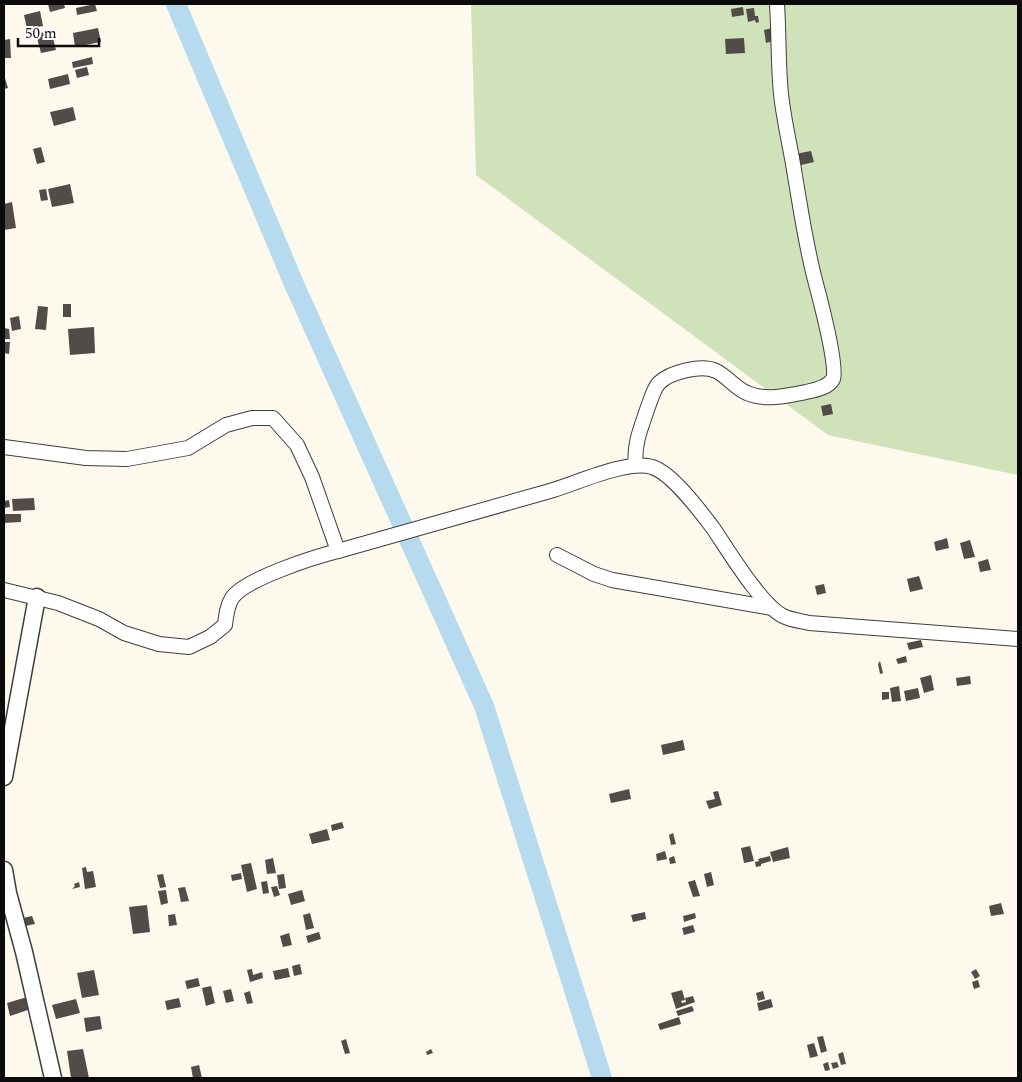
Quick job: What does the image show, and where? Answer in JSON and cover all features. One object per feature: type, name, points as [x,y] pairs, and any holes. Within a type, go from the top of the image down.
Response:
[{"type":"street","points":[[636,465],[635,453],[640,430],[658,384],[667,376],[678,372],[705,368],[721,374],[746,393],[766,397],[796,394],[818,389],[828,384],[834,378],[832,350],[807,248],[782,96],[778,51],[777,4]]},
{"type":"street","points":[[4,447],[86,458],[127,459],[188,448],[226,425],[252,418],[273,418],[297,445],[312,478],[338,551]]},
{"type":"street","points":[[4,590],[58,603],[99,619],[124,633],[159,644],[189,646],[210,637],[225,625],[227,608],[232,597],[250,584],[292,565],[500,504],[552,491],[636,465],[654,467],[674,481],[712,527],[764,599],[784,617],[809,623],[1018,639]]},
{"type":"street","points":[[557,555],[594,574],[612,580],[772,608]]},
{"type":"street","points":[[4,777],[37,597]]},
{"type":"street","points":[[4,870],[53,1078]]},
{"type":"green space","points":[[471,4],[1018,4],[1018,475],[828,435],[476,175]]},
{"type":"building","points":[[48,4],[64,4],[65,8],[50,12]]},
{"type":"building","points":[[95,4],[97,11],[77,15],[76,8]]},
{"type":"building","points":[[743,7],[744,15],[732,17],[731,9]]},
{"type":"building","points":[[754,8],[755,16],[758,16],[759,22],[756,23],[755,20],[748,22],[746,9]]},
{"type":"building","points":[[40,11],[43,26],[27,29],[24,15]]},
{"type":"building","points":[[98,28],[101,42],[75,47],[73,33]]},
{"type":"building","points":[[772,28],[774,41],[766,43],[764,30]]},
{"type":"building","points":[[51,30],[56,50],[41,53],[36,34]]},
{"type":"building","points":[[744,38],[745,53],[726,54],[725,39]]},
{"type":"building","points":[[10,39],[11,58],[4,58],[4,40]]},
{"type":"building","points":[[92,57],[93,64],[73,68],[72,62]]},
{"type":"building","points":[[87,67],[89,75],[77,78],[75,70]]},
{"type":"building","points":[[68,74],[70,84],[50,89],[48,79]]},
{"type":"building","points":[[4,75],[8,88],[4,89]]},
{"type":"building","points":[[73,107],[76,120],[54,126],[50,112]]},
{"type":"building","points":[[41,147],[45,162],[37,164],[33,149]]},
{"type":"building","points":[[811,151],[814,162],[797,166],[795,154]]},
{"type":"building","points":[[70,184],[74,203],[52,207],[48,189]]},
{"type":"building","points":[[46,189],[48,200],[41,201],[39,190]]},
{"type":"building","points":[[12,202],[16,228],[4,230],[4,204]]},
{"type":"building","points":[[63,304],[71,304],[71,317],[63,317]]},
{"type":"building","points":[[38,306],[48,307],[46,330],[35,329]]},
{"type":"building","points":[[19,316],[21,329],[12,331],[10,318]]},
{"type":"building","points":[[94,327],[95,353],[70,355],[68,329]]},
{"type":"building","points":[[4,328],[9,329],[10,339],[4,339]]},
{"type":"building","points":[[5,342],[10,342],[9,354],[4,353]]},
{"type":"building","points":[[831,404],[833,414],[823,416],[821,406]]},
{"type":"building","points":[[34,498],[35,510],[13,511],[12,499]]},
{"type":"building","points":[[9,500],[10,507],[4,508],[4,501]]},
{"type":"building","points":[[4,514],[21,514],[21,522],[4,523]]},
{"type":"building","points":[[947,538],[949,548],[936,551],[934,542]]},
{"type":"building","points":[[970,540],[975,557],[964,559],[960,543]]},
{"type":"building","points":[[988,559],[991,570],[980,572],[978,562]]},
{"type":"building","points":[[919,576],[923,589],[910,592],[907,579]]},
{"type":"building","points":[[824,584],[826,593],[817,595],[815,586]]},
{"type":"building","points":[[921,640],[923,647],[909,650],[907,643]]},
{"type":"building","points":[[906,656],[907,662],[898,664],[896,659]]},
{"type":"building","points":[[880,661],[883,673],[880,674],[878,664]]},
{"type":"building","points":[[931,675],[934,690],[924,693],[920,678]]},
{"type":"building","points":[[970,676],[971,684],[957,686],[956,678]]},
{"type":"building","points":[[899,686],[901,701],[892,702],[890,688]]},
{"type":"building","points":[[918,688],[920,698],[906,701],[904,691]]},
{"type":"building","points":[[882,692],[889,692],[889,699],[882,700]]},
{"type":"building","points":[[683,740],[685,750],[663,755],[661,745]]},
{"type":"building","points":[[629,789],[631,799],[611,803],[609,794]]},
{"type":"building","points":[[718,791],[722,805],[709,809],[706,801],[715,799],[713,792]]},
{"type":"building","points":[[342,822],[344,828],[332,831],[331,825]]},
{"type":"building","points":[[327,829],[330,840],[312,844],[309,834]]},
{"type":"building","points":[[673,833],[676,844],[671,845],[669,835]]},
{"type":"building","points":[[750,846],[754,861],[744,863],[741,848]]},
{"type":"building","points":[[788,847],[790,858],[773,862],[770,852]]},
{"type":"building","points":[[665,851],[667,859],[657,861],[656,854]]},
{"type":"building","points":[[674,856],[676,863],[670,864],[669,858]]},
{"type":"building","points":[[770,856],[771,861],[756,867],[755,862],[759,861],[758,859]]},
{"type":"building","points":[[273,858],[276,873],[267,874],[265,860]]},
{"type":"building","points":[[251,863],[257,889],[247,892],[241,865]]},
{"type":"building","points":[[86,867],[87,872],[93,871],[96,887],[85,889],[82,868]]},
{"type":"building","points":[[711,872],[714,885],[707,887],[704,874]]},
{"type":"building","points":[[241,873],[242,879],[232,881],[231,875]]},
{"type":"building","points":[[163,874],[166,887],[160,888],[157,875]]},
{"type":"building","points":[[284,874],[286,888],[279,889],[277,875]]},
{"type":"building","points":[[695,880],[700,896],[693,897],[688,882]]},
{"type":"building","points":[[267,881],[269,893],[263,894],[261,882]]},
{"type":"building","points":[[79,882],[80,887],[72,889],[75,886],[74,884]]},
{"type":"building","points":[[277,886],[280,895],[274,897],[271,887]]},
{"type":"building","points":[[185,887],[189,901],[181,902],[178,888]]},
{"type":"building","points":[[166,890],[168,903],[161,905],[158,891]]},
{"type":"building","points":[[302,890],[305,901],[291,905],[288,894]]},
{"type":"building","points":[[1001,903],[1004,914],[991,916],[989,906]]},
{"type":"building","points":[[147,905],[150,932],[133,934],[129,907]]},
{"type":"building","points":[[645,912],[646,919],[633,922],[631,915]]},
{"type":"building","points":[[310,913],[314,928],[306,930],[303,915]]},
{"type":"building","points":[[695,913],[696,918],[684,922],[683,916]]},
{"type":"building","points":[[175,914],[177,925],[169,926],[168,915]]},
{"type":"building","points":[[32,916],[35,924],[25,926],[23,918]]},
{"type":"building","points":[[693,925],[695,932],[684,935],[682,928]]},
{"type":"building","points":[[319,932],[321,939],[308,943],[306,936]]},
{"type":"building","points":[[289,933],[292,945],[283,947],[280,936]]},
{"type":"building","points":[[300,964],[302,974],[294,976],[292,966]]},
{"type":"building","points":[[288,968],[290,977],[275,980],[273,971]]},
{"type":"building","points":[[252,969],[253,975],[262,972],[263,978],[250,982],[247,970]]},
{"type":"building","points":[[976,969],[980,976],[975,979],[971,972]]},
{"type":"building","points":[[94,970],[99,995],[82,998],[77,973]]},
{"type":"building","points":[[198,978],[200,986],[187,989],[185,981]]},
{"type":"building","points":[[978,980],[980,987],[974,989],[972,982]]},
{"type":"building","points":[[211,986],[215,1003],[206,1006],[202,988]]},
{"type":"building","points":[[231,989],[234,1001],[226,1003],[223,991]]},
{"type":"building","points":[[682,990],[685,1000],[681,1001],[682,1003],[686,1002],[685,998],[693,996],[695,1002],[676,1009],[671,993]]},
{"type":"building","points":[[250,991],[253,1003],[247,1004],[244,993]]},
{"type":"building","points":[[763,991],[765,999],[758,1001],[756,993]]},
{"type":"building","points":[[27,997],[31,1009],[10,1016],[7,1003]]},
{"type":"building","points":[[179,998],[181,1007],[167,1010],[165,1001]]},
{"type":"building","points":[[76,999],[80,1013],[56,1019],[52,1005]]},
{"type":"building","points":[[771,999],[773,1007],[759,1011],[757,1003]]},
{"type":"building","points":[[692,1006],[694,1011],[678,1016],[676,1011]]},
{"type":"building","points":[[100,1016],[102,1029],[86,1032],[84,1018]]},
{"type":"building","points":[[679,1017],[681,1024],[660,1030],[658,1024]]},
{"type":"building","points":[[823,1036],[827,1051],[821,1053],[817,1037]]},
{"type":"building","points":[[346,1039],[350,1053],[345,1054],[341,1041]]},
{"type":"building","points":[[814,1043],[818,1056],[810,1058],[807,1045]]},
{"type":"building","points":[[83,1049],[89,1078],[71,1078],[67,1051]]},
{"type":"building","points":[[431,1049],[433,1053],[427,1055],[426,1052]]},
{"type":"building","points":[[843,1052],[846,1064],[841,1065],[838,1054]]},
{"type":"building","points":[[828,1062],[830,1070],[825,1071],[823,1064]]},
{"type":"building","points":[[837,1062],[839,1067],[833,1069],[831,1063]]},
{"type":"building","points":[[199,1065],[202,1078],[193,1078],[191,1067]]},
{"type":"waterway","points":[[176,4],[294,284],[484,706],[602,1078]]}]
